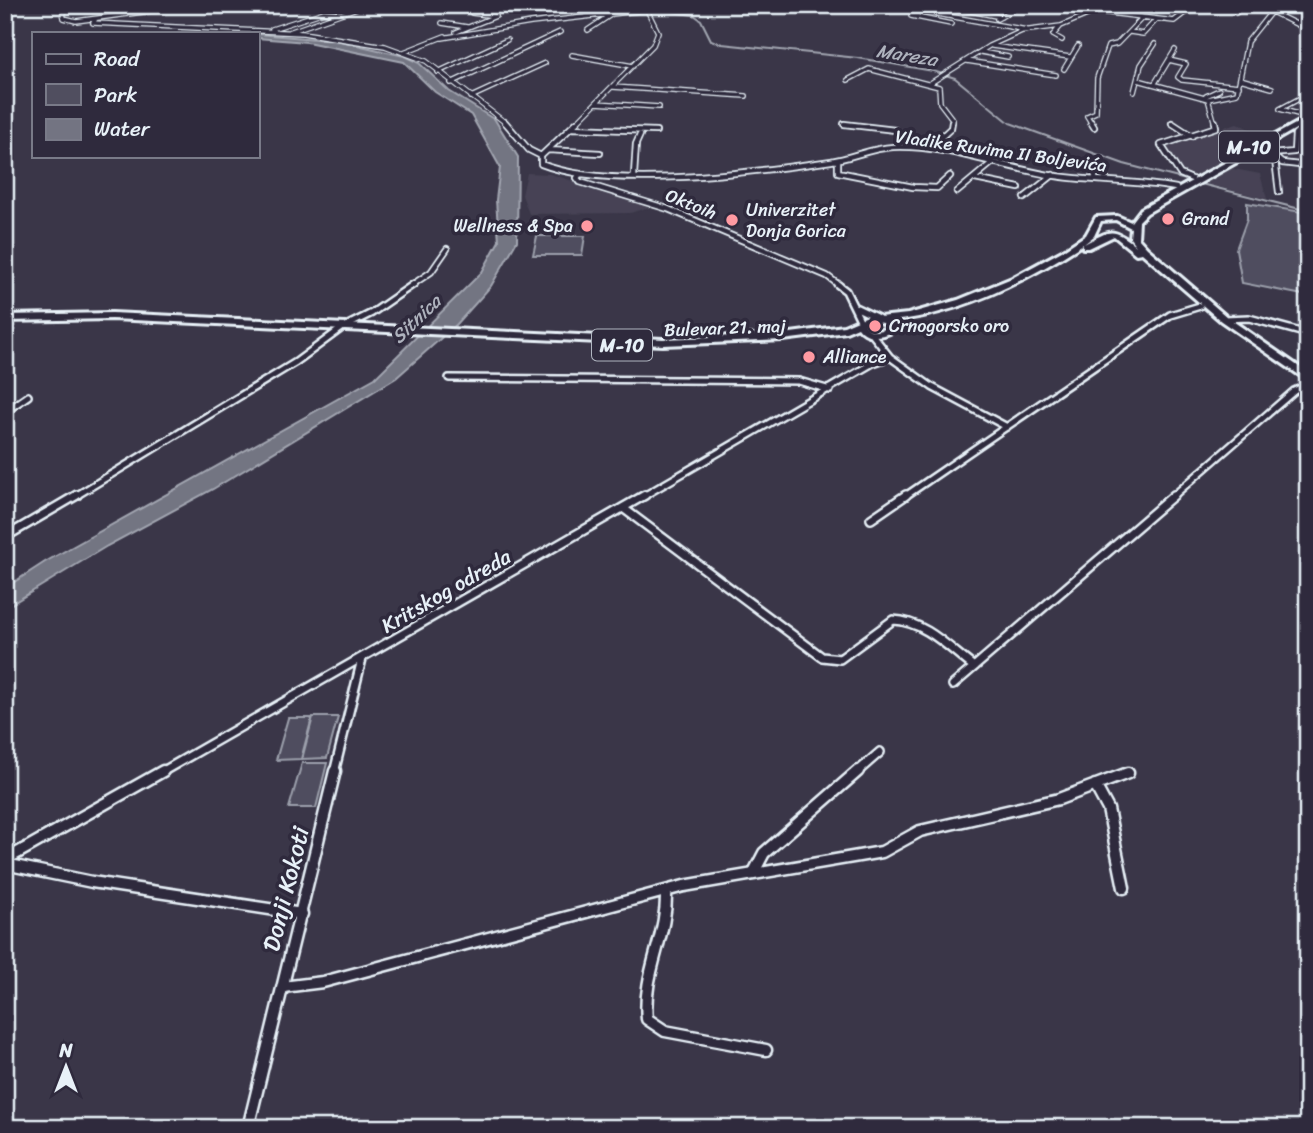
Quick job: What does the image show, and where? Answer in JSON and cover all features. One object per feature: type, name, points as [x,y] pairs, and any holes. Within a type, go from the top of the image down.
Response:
[{"type":"main road","name":"M-10","points":[[865,328],[890,330],[999,292],[1092,242],[1134,229],[1136,219],[1144,211],[1296,129],[1307,116]]},
{"type":"main road","name":"M-10","points":[[865,328],[880,319],[936,309],[998,286],[1087,239],[1095,226],[1094,222],[1099,219],[1128,216],[1307,116]]},
{"type":"main road","points":[[1117,218],[1134,229],[1138,244],[1224,319],[1308,379]]},
{"type":"main road","points":[[1095,226],[1114,234],[1138,251],[1200,306],[1308,386]]},
{"type":"main road","points":[[1092,242],[1116,241],[1138,251]]},
{"type":"main road","name":"M-10","points":[[5,318],[112,316],[342,328]]},
{"type":"main road","points":[[880,319],[890,330]]},
{"type":"main road","name":"Bulevar 21. maj","points":[[342,328],[691,346],[786,342],[865,328]]},
{"type":"street","points":[[62,5],[64,18],[81,21],[268,31],[342,38],[403,52],[429,62],[451,83],[501,117],[530,150],[541,156],[613,87],[658,37],[648,8]]},
{"type":"street","points":[[94,21],[195,5]]},
{"type":"street","points":[[285,33],[365,5]]},
{"type":"street","points":[[484,15],[506,5]]},
{"type":"street","points":[[442,37],[678,5]]},
{"type":"street","points":[[991,23],[1023,5]]},
{"type":"street","points":[[929,84],[992,45],[1028,30],[1061,26],[1111,5]]},
{"type":"street","points":[[1137,5],[1159,9],[1166,5]]},
{"type":"street","points":[[1100,11],[1175,21],[1195,5]]},
{"type":"street","points":[[1236,13],[1246,5]]},
{"type":"street","points":[[1258,5],[1308,30]]},
{"type":"street","points":[[268,31],[324,12],[357,12],[372,7]]},
{"type":"street","points":[[951,7],[1001,16]]},
{"type":"street","points":[[951,24],[911,16],[926,12],[1028,30]]},
{"type":"street","points":[[1138,80],[1208,99],[1237,94],[1247,42],[1272,12]]},
{"type":"street","points":[[403,52],[496,16],[472,13]]},
{"type":"street","points":[[588,30],[612,13]]},
{"type":"street","points":[[1094,127],[1087,116],[1096,112],[1094,97],[1098,67],[1108,46],[1117,44],[1143,17]]},
{"type":"street","points":[[1130,32],[1143,34],[1157,19]]},
{"type":"street","points":[[442,23],[468,28]]},
{"type":"street","points":[[1136,24],[1150,26]]},
{"type":"street","points":[[1061,26],[1053,35],[1062,40]]},
{"type":"street","points":[[451,83],[560,32]]},
{"type":"street","points":[[438,72],[507,40]]},
{"type":"street","points":[[1134,92],[1146,56],[1155,44]]},
{"type":"street","points":[[992,45],[1070,57]]},
{"type":"street","points":[[1064,69],[1078,46]]},
{"type":"street","points":[[1155,83],[1175,50]]},
{"type":"street","points":[[980,52],[1009,57]]},
{"type":"street","points":[[572,55],[633,65]]},
{"type":"street","points":[[967,61],[1056,75]]},
{"type":"street","points":[[1169,61],[1186,64],[1178,77],[1182,80],[1239,86]]},
{"type":"street","points":[[471,97],[545,62]]},
{"type":"street","points":[[848,80],[867,69],[940,88],[940,103],[953,120],[951,128],[940,137],[938,144]]},
{"type":"street","points":[[1240,79],[1272,88]]},
{"type":"street","points":[[613,87],[746,96]]},
{"type":"street","points":[[1202,97],[1219,90]]},
{"type":"street","points":[[1307,116],[1279,108],[1308,94]]},
{"type":"street","points":[[1192,179],[1180,174],[1161,146],[1216,127],[1208,99]]},
{"type":"street","points":[[596,103],[659,107]]},
{"type":"street","points":[[1171,123],[1192,137]]},
{"type":"street","points":[[844,124],[895,130],[909,138],[938,144],[956,155]]},
{"type":"street","points":[[572,128],[656,131]]},
{"type":"street","points":[[1255,149],[1270,154],[1294,152],[1296,129],[1308,131]]},
{"type":"street","points":[[634,175],[636,144],[640,135]]},
{"type":"street","name":"Vladike Ruvima II Boljevića","points":[[541,156],[541,164],[547,168],[580,174],[718,174],[838,160],[890,147],[956,155],[1053,176],[1176,188]]},
{"type":"street","points":[[939,152],[947,148]]},
{"type":"street","points":[[547,150],[600,153]]},
{"type":"street","points":[[1270,154],[1275,160],[1279,192]]},
{"type":"street","points":[[838,160],[838,172],[913,187],[935,188],[950,176]]},
{"type":"street","points":[[1275,160],[1308,166]]},
{"type":"street","points":[[957,192],[993,162]]},
{"type":"street","points":[[1094,166],[1095,180]]},
{"type":"street","name":"Oktoih","points":[[580,174],[577,178],[580,182],[668,209],[827,276],[841,286],[865,328]]},
{"type":"street","points":[[1024,198],[1053,176]]},
{"type":"street","points":[[975,179],[1019,188]]},
{"type":"street","points":[[5,537],[268,379],[342,328],[372,313],[436,268],[447,249]]},
{"type":"street","points":[[871,519],[1170,315],[1200,306]]},
{"type":"street","name":"Oktoih","points":[[854,307],[880,319]]},
{"type":"street","points":[[1224,319],[1249,318],[1308,334]]},
{"type":"street","points":[[865,328],[890,357],[932,387],[1007,427]]},
{"type":"street","points":[[882,345],[890,330]]},
{"type":"street","name":"Kritskog odreda","points":[[5,862],[877,362],[890,357]]},
{"type":"street","points":[[449,378],[799,381],[830,390]]},
{"type":"street","points":[[953,685],[1294,391],[1308,386]]},
{"type":"street","points":[[5,412],[28,396]]},
{"type":"street","points":[[624,508],[822,657],[839,659],[893,620],[900,619],[919,627],[974,667]]},
{"type":"street","name":"Donji Kokoti","points":[[247,1128],[302,914],[362,659]]},
{"type":"street","points":[[753,874],[764,853],[880,752]]},
{"type":"street","points":[[283,987],[323,982],[666,891],[881,852],[920,831],[1059,799],[1128,773]]},
{"type":"street","points":[[1096,785],[1108,809],[1124,888]]},
{"type":"street","points":[[5,862],[78,879],[302,914]]},
{"type":"street","points":[[666,891],[667,908],[648,982],[647,1019],[665,1031],[766,1050]]},
{"type":"shaded area","points":[[1237,123],[1264,136],[1197,175],[1181,171],[1164,146]]},
{"type":"shaded area","points":[[1229,168],[1260,174],[1267,199],[1203,183]]},
{"type":"shaded area","points":[[527,173],[550,174],[649,204],[650,207],[630,213],[529,214],[522,195]]},
{"type":"green space","points":[[1247,203],[1308,213],[1308,296],[1242,283],[1236,249],[1247,219]]},
{"type":"green space","points":[[537,236],[585,236],[582,255],[533,255]]},
{"type":"green space","points":[[313,717],[338,717],[327,758],[302,759]]},
{"type":"green space","points":[[288,718],[312,718],[301,759],[276,760]]},
{"type":"green space","points":[[302,763],[327,763],[316,808],[289,808]]},
{"type":"water","points":[[259,34],[340,41],[404,56],[419,63],[449,91],[495,120],[518,157],[517,241],[491,286],[457,324],[396,378],[213,489],[107,546],[5,608],[5,588],[45,562],[375,378],[482,272],[499,241],[496,200],[500,167],[471,115],[435,92],[404,62],[307,42],[259,38]]},
{"type":"waterway","name":"Mareza","points":[[615,5],[694,15],[701,20],[711,40],[722,44],[858,58],[933,71],[955,78],[1010,123],[1124,164],[1186,180]]},
{"type":"waterway","name":"Mareza","points":[[1201,184],[1308,211]]},
{"type":"place","name":"Grand","points":[[1168,219]]},
{"type":"place","name":"Univerzitet Donja Gorica","points":[[732,220]]},
{"type":"place","name":"Wellness & Spa","points":[[587,226]]},
{"type":"place","name":"Crnogorsko oro","points":[[875,326]]},
{"type":"place","name":"Alliance","points":[[809,357]]},
{"type":"water label","name":"Sitnica","points":[[416,319]]}]
